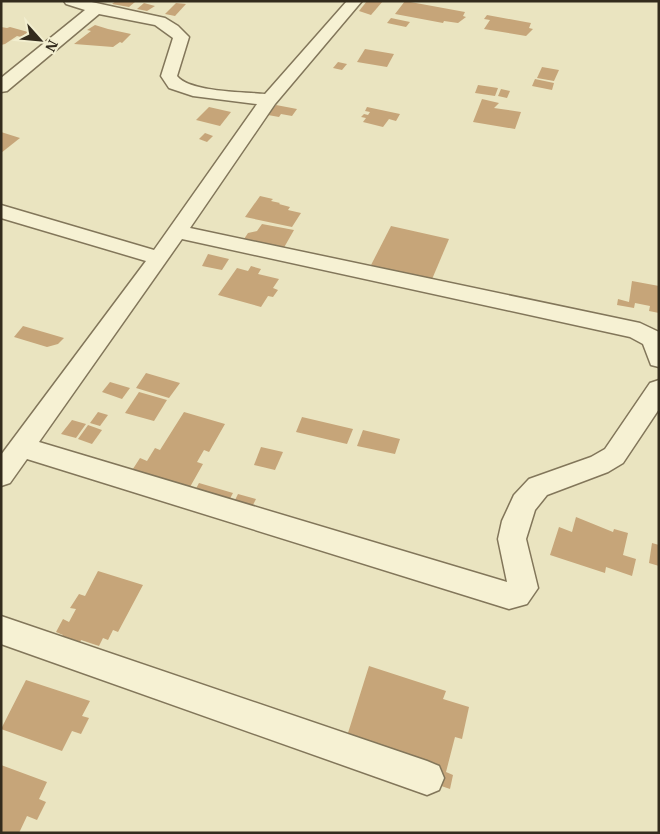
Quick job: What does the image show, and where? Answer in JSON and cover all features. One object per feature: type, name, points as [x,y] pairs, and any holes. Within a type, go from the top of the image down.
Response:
[{"type":"street","points":[[70,1],[96,10],[160,21],[173,29],[180,37],[169,76],[175,84],[199,92],[269,100]]},
{"type":"street","points":[[1,475],[178,232],[211,181],[269,100],[301,60],[355,1]]},
{"type":"street","points":[[1,87],[96,10]]},
{"type":"street","points":[[1,211],[159,258]]},
{"type":"street","points":[[178,232],[632,329],[647,333],[654,339],[659,359]]},
{"type":"street","points":[[22,447],[509,596],[517,595],[523,588],[512,539],[516,521],[524,503],[538,487],[599,465],[614,456],[659,389]]},
{"type":"street","points":[[1,630],[426,778]]},
{"type":"building","points":[[116,1],[135,2],[129,7],[112,4]]},
{"type":"building","points":[[367,1],[383,1],[371,15],[359,11]]},
{"type":"building","points":[[405,1],[465,12],[463,16],[466,17],[458,23],[444,21],[443,23],[395,14]]},
{"type":"building","points":[[144,3],[155,6],[147,11],[137,9]]},
{"type":"building","points":[[176,3],[186,4],[175,16],[165,14]]},
{"type":"building","points":[[487,15],[531,23],[529,28],[533,29],[526,36],[484,29],[490,20],[484,19]]},
{"type":"building","points":[[391,18],[410,22],[406,27],[387,23]]},
{"type":"building","points":[[95,25],[131,34],[122,43],[120,42],[113,47],[74,44],[91,31],[87,30]]},
{"type":"building","points":[[1,27],[10,27],[28,32],[1,45]]},
{"type":"building","points":[[365,49],[394,54],[387,67],[357,62]]},
{"type":"building","points":[[338,62],[347,64],[342,70],[333,68]]},
{"type":"building","points":[[542,67],[559,70],[554,81],[537,78]]},
{"type":"building","points":[[535,79],[554,83],[552,90],[532,86]]},
{"type":"building","points":[[478,85],[498,88],[495,96],[475,93]]},
{"type":"building","points":[[501,89],[510,91],[507,98],[498,96]]},
{"type":"building","points":[[482,99],[499,103],[494,108],[521,112],[515,129],[473,122]]},
{"type":"building","points":[[276,105],[297,109],[292,116],[281,114],[279,117],[268,115]]},
{"type":"building","points":[[209,107],[231,112],[220,126],[196,120]]},
{"type":"building","points":[[367,107],[400,114],[396,121],[389,119],[383,127],[363,122],[366,118],[361,117],[364,114],[368,115],[370,112],[365,111]]},
{"type":"building","points":[[1,132],[20,138],[1,153]]},
{"type":"building","points":[[205,133],[213,136],[207,142],[199,139]]},
{"type":"building","points":[[260,196],[273,199],[271,201],[290,207],[288,210],[301,213],[292,227],[245,217]]},
{"type":"building","points":[[262,224],[294,230],[282,251],[248,243],[244,239],[248,233],[257,231]]},
{"type":"building","points":[[391,226],[449,239],[430,284],[369,269]]},
{"type":"building","points":[[208,254],[229,259],[222,270],[202,266]]},
{"type":"building","points":[[251,266],[261,269],[258,274],[279,279],[273,288],[278,290],[273,297],[268,296],[261,307],[218,295],[237,268],[248,271]]},
{"type":"building","points":[[632,281],[659,286],[659,313],[649,311],[650,306],[635,303],[634,308],[617,305],[618,299],[629,302]]},
{"type":"building","points":[[23,326],[64,338],[58,344],[47,347],[14,337]]},
{"type":"building","points":[[146,373],[180,383],[169,398],[136,388]]},
{"type":"building","points":[[110,382],[130,388],[122,399],[102,392]]},
{"type":"building","points":[[139,392],[167,400],[154,421],[125,413]]},
{"type":"building","points":[[98,412],[108,415],[100,426],[90,423]]},
{"type":"building","points":[[184,412],[225,424],[209,452],[204,450],[197,462],[203,464],[186,494],[129,475],[140,458],[147,461],[155,448],[160,450]]},
{"type":"building","points":[[302,417],[353,429],[347,444],[296,432]]},
{"type":"building","points":[[72,420],[86,424],[76,438],[61,434]]},
{"type":"building","points":[[88,425],[102,430],[92,444],[78,439]]},
{"type":"building","points":[[363,430],[400,439],[395,454],[357,446]]},
{"type":"building","points":[[261,447],[283,452],[275,470],[254,465]]},
{"type":"building","points":[[199,483],[233,493],[225,508],[191,498]]},
{"type":"building","points":[[238,494],[256,499],[250,511],[232,506]]},
{"type":"building","points":[[576,517],[613,532],[614,529],[628,533],[623,555],[636,559],[632,576],[606,567],[605,573],[550,555],[559,527],[572,532]]},
{"type":"building","points":[[652,543],[659,545],[659,566],[649,563]]},
{"type":"building","points":[[98,571],[143,585],[118,632],[113,630],[108,640],[103,638],[99,646],[81,640],[75,652],[56,646],[63,635],[56,632],[63,619],[69,622],[76,609],[70,608],[79,594],[85,596]]},
{"type":"building","points":[[369,666],[446,691],[443,699],[469,707],[462,739],[455,737],[446,772],[453,775],[450,789],[342,752]]},
{"type":"building","points":[[26,680],[90,701],[82,716],[89,718],[81,734],[72,731],[62,751],[1,729]]},
{"type":"building","points":[[1,765],[47,782],[39,799],[46,802],[37,820],[27,816],[19,833],[1,833]]}]
